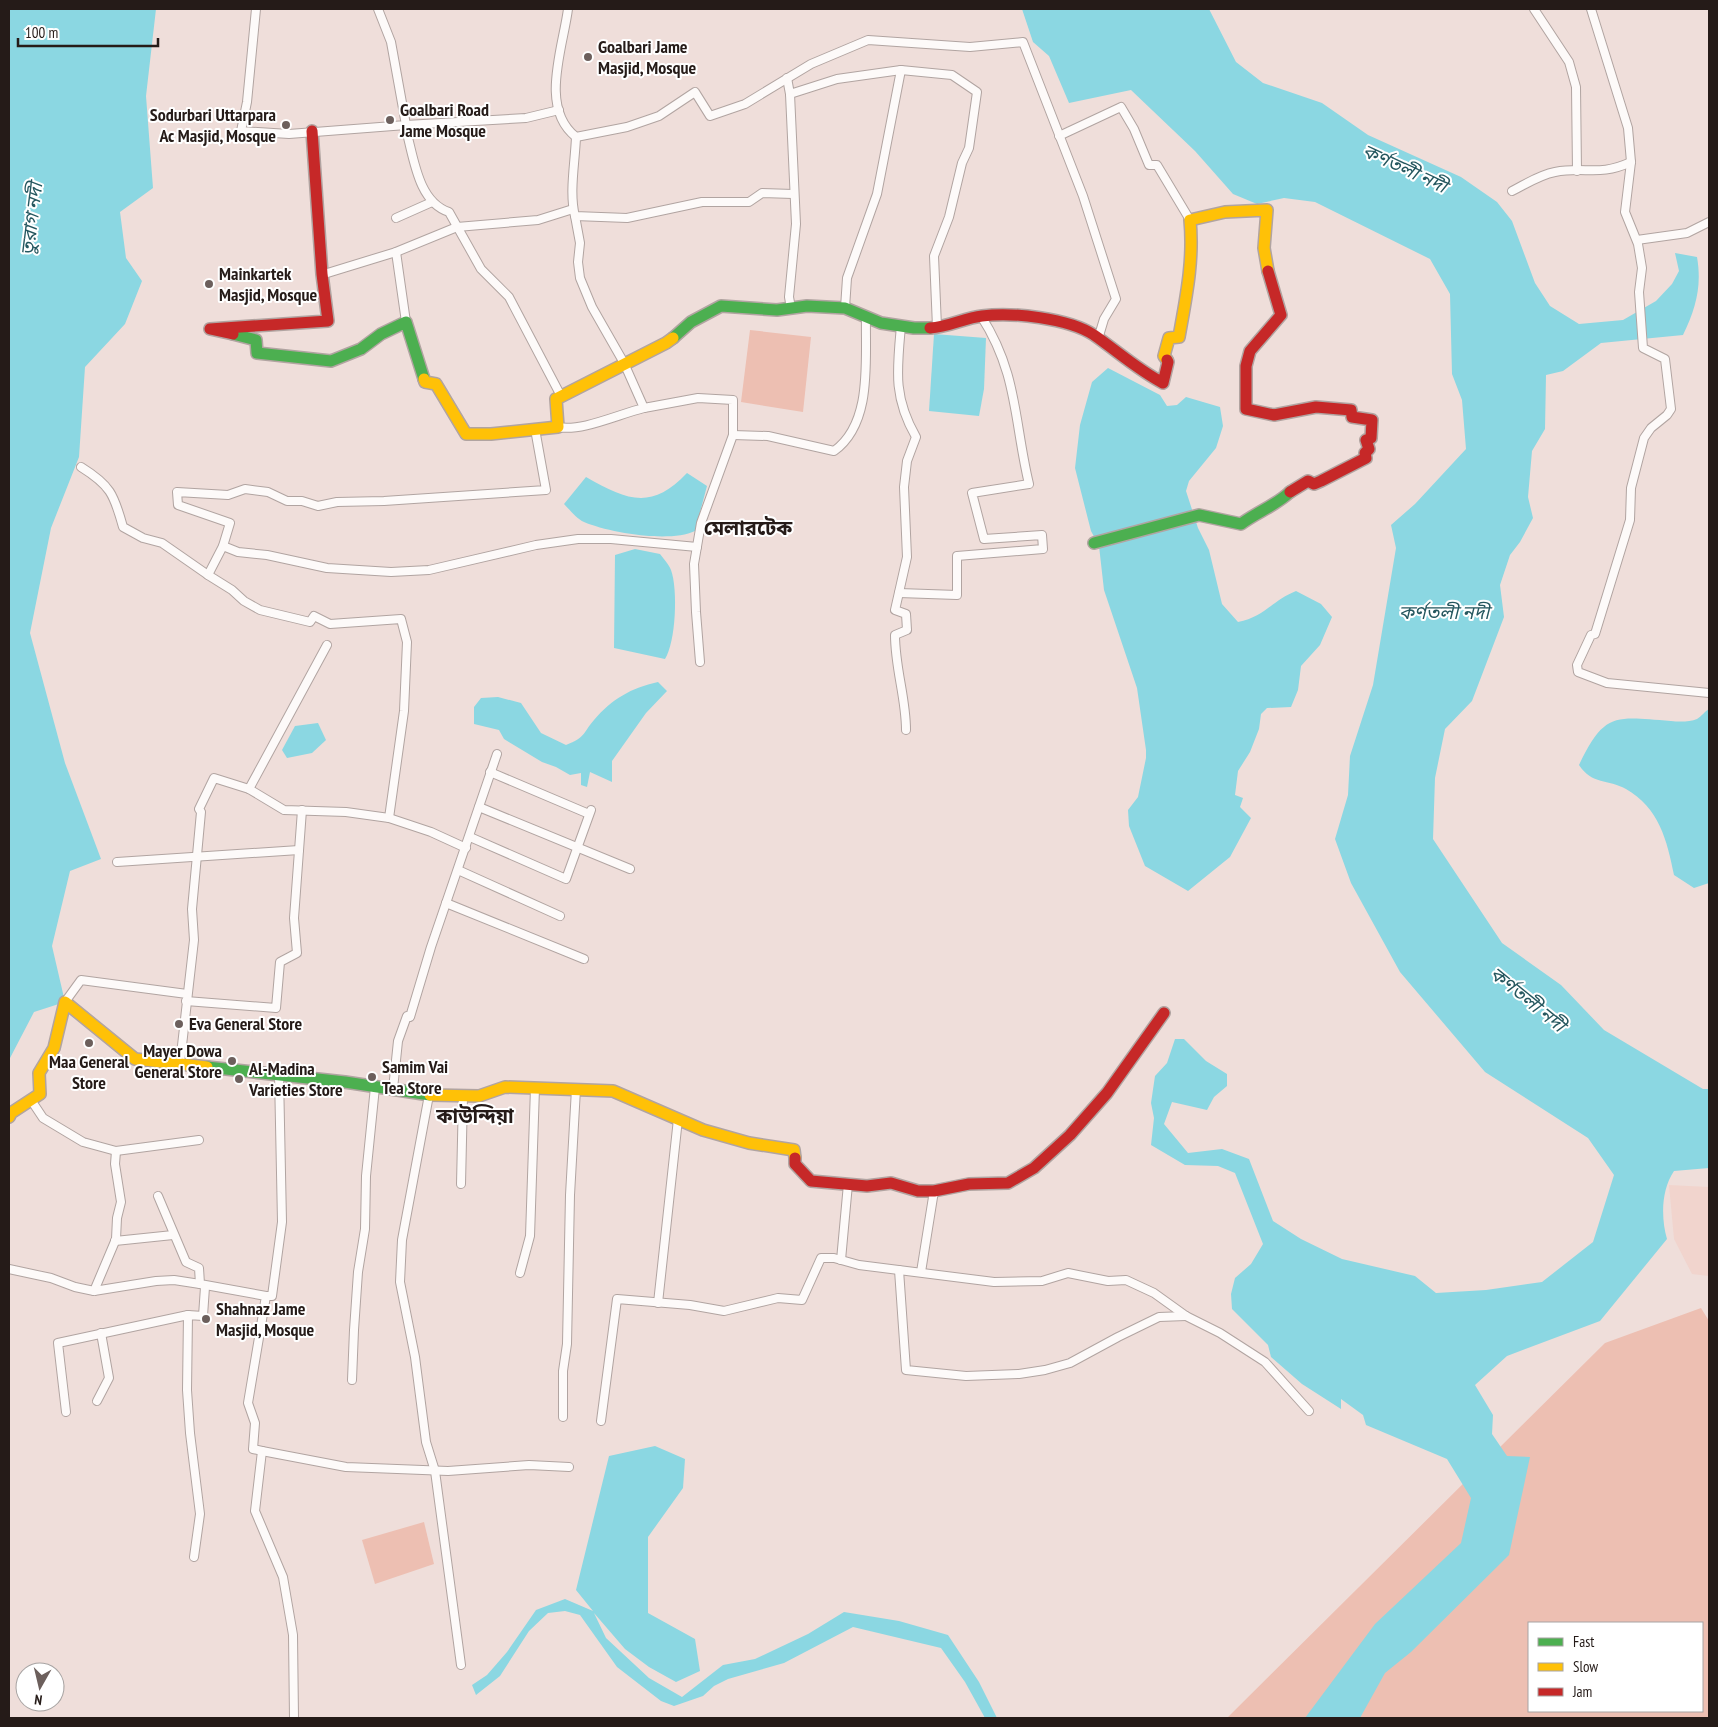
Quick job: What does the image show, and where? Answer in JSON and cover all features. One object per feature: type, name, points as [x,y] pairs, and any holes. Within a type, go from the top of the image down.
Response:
[{"type":"street","points":[[256,9],[247,102],[241,131],[289,134],[526,118],[559,110]]},
{"type":"street","points":[[378,9],[391,42],[416,173],[432,202],[440,209],[449,212],[481,269],[509,297],[562,396]]},
{"type":"street","points":[[568,9],[557,67],[556,97],[564,128],[576,137],[627,127],[659,116],[695,92],[710,116],[745,104],[811,64],[868,40],[970,46],[1023,42],[1083,196],[1116,299],[1104,319],[1098,339]]},
{"type":"street","points":[[1534,9],[1570,62],[1576,87],[1578,171]]},
{"type":"street","points":[[1591,9],[1628,128],[1632,162],[1626,212],[1637,240],[1642,268],[1640,292],[1643,348],[1665,359],[1671,409],[1668,415],[1651,428],[1644,438],[1631,488],[1630,520],[1595,634],[1591,635],[1577,665],[1578,672],[1607,683],[1709,693]]},
{"type":"street","points":[[845,308],[847,278],[877,194],[901,70]]},
{"type":"street","points":[[790,94],[837,79],[901,70],[952,75],[978,92],[968,148],[962,163],[949,217],[934,256],[937,327]]},
{"type":"street","points":[[787,78],[790,94],[793,194],[796,224],[789,296],[791,308]]},
{"type":"street","points":[[558,427],[556,399],[666,343],[691,322],[721,306],[777,310],[807,306],[845,308],[881,323],[901,326],[937,327],[961,324],[981,316],[1027,316],[1065,324],[1092,334],[1142,372],[1163,382],[1168,362],[1164,356],[1170,338],[1179,337],[1188,296],[1193,240],[1190,220],[1157,165],[1149,165],[1134,129],[1121,107],[1059,136]]},
{"type":"street","points":[[312,131],[319,183],[321,275],[328,321],[210,329],[256,340],[257,353],[280,354],[306,360],[331,361],[361,349],[381,334],[406,322]]},
{"type":"street","points":[[576,137],[575,175],[571,200],[580,244],[578,262],[580,278],[592,307],[624,363],[644,408]]},
{"type":"street","points":[[1512,192],[1534,179],[1553,172],[1615,170],[1632,162]]},
{"type":"street","points":[[321,275],[396,252],[457,227],[538,220],[574,213],[627,218],[655,210],[702,202],[749,202],[762,193],[793,194]]},
{"type":"street","points":[[396,218],[432,202]]},
{"type":"street","points":[[1094,543],[1199,515],[1241,524],[1257,512],[1278,503],[1295,487],[1308,481],[1314,484],[1366,458],[1365,452],[1369,449],[1366,440],[1371,438],[1372,420],[1351,416],[1351,410],[1316,407],[1274,416],[1246,409],[1244,382],[1250,350],[1273,327],[1281,315],[1267,269],[1264,248],[1267,210],[1225,212],[1190,220]]},
{"type":"street","points":[[1637,240],[1687,233],[1709,222]]},
{"type":"street","points":[[396,252],[406,322],[425,382],[436,384],[466,434],[491,434],[558,427],[567,429],[586,426],[644,408],[698,398],[733,400],[733,435],[701,523],[694,564],[700,662]]},
{"type":"street","points":[[899,594],[957,595],[957,556],[1043,549],[1042,535],[984,539],[972,493],[1029,484],[1022,458],[1017,406],[1004,360],[995,337],[981,316]]},
{"type":"street","points":[[733,435],[768,436],[834,451],[843,445],[856,423],[862,403],[866,317]]},
{"type":"street","points":[[901,326],[898,391],[904,416],[916,436],[907,461],[904,487],[907,557],[895,610],[906,614],[907,630],[896,635],[895,658],[904,692],[906,730]]},
{"type":"street","points":[[208,575],[223,546],[230,523],[178,505],[177,492],[228,495],[244,490],[268,492],[287,501],[302,500],[318,506],[337,502],[384,501],[546,490],[535,429]]},
{"type":"street","points":[[81,467],[102,480],[116,502],[123,527],[143,538],[162,542],[260,610],[310,622],[314,616],[330,624],[401,619],[407,642],[404,711],[389,818]]},
{"type":"street","points":[[223,546],[238,552],[267,555],[326,568],[391,572],[429,570],[536,545],[578,539],[611,539],[697,547]]},
{"type":"street","points":[[249,789],[328,645]]},
{"type":"street","points":[[393,1090],[398,1041],[407,1016],[410,1016],[497,754]]},
{"type":"street","points":[[470,837],[566,879],[590,812],[490,772]]},
{"type":"street","points":[[180,1063],[194,940],[192,908],[199,809],[214,778],[249,789],[284,810],[346,812],[389,818],[431,832],[466,848]]},
{"type":"street","points":[[479,806],[630,869]]},
{"type":"street","points":[[9,1117],[11,1113],[40,1094],[39,1073],[50,1061],[56,1046],[65,1002],[81,980],[187,998],[276,1008],[280,962],[297,953],[294,918],[302,810]]},
{"type":"street","points":[[117,862],[299,850]]},
{"type":"street","points":[[458,870],[560,916]]},
{"type":"street","points":[[446,903],[584,959]]},
{"type":"street","points":[[65,1002],[135,1059],[279,1075],[429,1095],[479,1096],[505,1087],[612,1091],[703,1130],[749,1143],[794,1150],[795,1164],[811,1181],[867,1186],[891,1183],[918,1191],[934,1191],[969,1184],[1008,1183],[1034,1168],[1070,1135],[1107,1093],[1164,1013]]},
{"type":"street","points":[[9,1269],[51,1278],[75,1288],[94,1291],[174,1280],[272,1296],[282,1222],[279,1075]]},
{"type":"street","points":[[352,1380],[358,1272],[365,1229],[366,1176],[375,1087]]},
{"type":"street","points":[[520,1273],[530,1236],[535,1088]]},
{"type":"street","points":[[563,1417],[563,1371],[567,1344],[570,1195],[576,1090]]},
{"type":"street","points":[[429,1095],[402,1240],[400,1282],[415,1357],[426,1442],[435,1470],[461,1665]]},
{"type":"street","points":[[462,1184],[463,1096]]},
{"type":"street","points":[[31,1100],[43,1118],[59,1128],[83,1142],[116,1151],[200,1140]]},
{"type":"street","points":[[658,1302],[678,1119]]},
{"type":"street","points":[[94,1291],[116,1241],[117,1218],[121,1202],[115,1164],[116,1151]]},
{"type":"street","points":[[841,1260],[848,1184]]},
{"type":"street","points":[[921,1272],[934,1191]]},
{"type":"street","points":[[66,1412],[58,1344],[188,1314],[203,1316],[203,1285],[199,1268],[186,1262],[158,1196]]},
{"type":"street","points":[[116,1241],[173,1235]]},
{"type":"street","points":[[601,1421],[617,1299],[658,1302],[724,1311],[778,1298],[802,1300],[821,1258],[841,1260],[859,1265],[994,1282],[1042,1281],[1068,1273],[1108,1281],[1126,1280],[1154,1293],[1186,1316],[1220,1333],[1265,1362],[1309,1411]]},
{"type":"street","points":[[899,1270],[906,1370],[966,1376],[1019,1374],[1045,1370],[1070,1363],[1118,1337],[1160,1318],[1186,1316]]},
{"type":"street","points":[[266,1296],[248,1403],[255,1423],[253,1449],[346,1467],[435,1470],[529,1465],[569,1467]]},
{"type":"street","points":[[188,1314],[187,1390],[200,1514],[194,1557]]},
{"type":"street","points":[[97,1401],[109,1378],[101,1333]]},
{"type":"street","points":[[262,1451],[255,1511],[282,1576],[293,1635],[294,1718]]},
{"type":"shaded area","points":[[750,330],[811,337],[803,412],[741,402]]},
{"type":"shaded area","points":[[1669,1185],[1709,1187],[1709,1276],[1692,1274],[1674,1239]]},
{"type":"shaded area","points":[[1701,1308],[1709,1321],[1709,1718],[1227,1718],[1605,1343]]},
{"type":"shaded area","points":[[424,1522],[434,1564],[375,1584],[362,1540]]},
{"type":"water","name":"তুরাগ নদী","points":[[9,9],[156,9],[146,96],[153,188],[120,212],[126,258],[142,281],[125,324],[85,367],[79,457],[51,528],[30,633],[65,763],[101,859],[70,871],[52,946],[65,1002],[34,1012],[9,1060]]},
{"type":"water","name":"কর্ণতলী নদী","points":[[1022,9],[1209,9],[1236,62],[1263,83],[1322,103],[1368,135],[1461,177],[1497,202],[1512,221],[1535,283],[1550,306],[1579,324],[1623,320],[1656,301],[1672,284],[1679,271],[1675,253],[1697,257],[1699,278],[1697,297],[1683,335],[1601,343],[1563,371],[1546,375],[1545,429],[1532,451],[1528,497],[1533,518],[1520,542],[1510,555],[1500,585],[1504,617],[1472,701],[1445,729],[1435,778],[1433,839],[1502,943],[1561,985],[1604,1030],[1703,1089],[1709,1089],[1709,1168],[1674,1171],[1664,1195],[1663,1204],[1667,1239],[1600,1321],[1507,1356],[1475,1385],[1493,1415],[1492,1434],[1507,1456],[1530,1457],[1509,1555],[1411,1652],[1385,1673],[1360,1718],[1305,1718],[1375,1624],[1461,1543],[1471,1498],[1447,1459],[1366,1425],[1363,1415],[1341,1399],[1341,1409],[1302,1384],[1271,1357],[1268,1345],[1232,1309],[1231,1294],[1235,1278],[1251,1264],[1263,1244],[1235,1173],[1218,1166],[1185,1165],[1151,1145],[1154,1118],[1151,1103],[1155,1076],[1167,1063],[1175,1039],[1184,1039],[1206,1061],[1227,1074],[1227,1086],[1214,1097],[1207,1110],[1172,1102],[1164,1124],[1188,1153],[1222,1149],[1249,1159],[1273,1221],[1301,1239],[1342,1259],[1415,1276],[1436,1293],[1486,1290],[1542,1282],[1593,1242],[1614,1175],[1588,1138],[1485,1072],[1400,972],[1351,883],[1335,839],[1348,795],[1350,756],[1373,685],[1396,548],[1391,525],[1415,504],[1466,449],[1462,400],[1452,374],[1450,294],[1430,259],[1315,202],[1284,198],[1257,204],[1233,194],[1195,151],[1131,90],[1069,103],[1049,56],[1033,42]]},
{"type":"water","points":[[934,334],[986,338],[984,389],[979,416],[929,411]]},
{"type":"water","points":[[1108,368],[1160,395],[1167,406],[1177,405],[1186,397],[1220,407],[1223,426],[1216,448],[1189,481],[1186,491],[1198,528],[1209,550],[1222,604],[1238,622],[1255,616],[1296,591],[1321,604],[1332,617],[1320,645],[1301,666],[1298,690],[1291,707],[1267,708],[1261,714],[1259,729],[1250,752],[1238,771],[1235,795],[1243,798],[1240,807],[1251,818],[1230,857],[1188,891],[1145,866],[1129,826],[1128,810],[1138,797],[1146,758],[1137,688],[1104,590],[1099,546],[1091,531],[1075,468],[1080,425],[1092,382]]},
{"type":"water","points":[[687,473],[707,486],[695,531],[684,535],[640,535],[609,530],[581,521],[564,504],[586,477],[626,496],[638,498],[662,493]]},
{"type":"water","points":[[635,549],[660,554],[671,570],[675,590],[675,615],[672,641],[665,659],[614,648],[615,555]]},
{"type":"water","points":[[658,682],[667,691],[646,713],[612,761],[612,782],[590,772],[587,787],[581,785],[581,773],[570,775],[542,762],[504,739],[499,730],[474,724],[474,707],[481,698],[498,697],[521,703],[541,733],[566,745],[583,735],[594,720],[615,700],[631,691]]},
{"type":"water","points":[[1709,709],[1709,883],[1694,888],[1674,875],[1660,826],[1646,806],[1626,789],[1589,776],[1579,765],[1596,735],[1605,726],[1614,721],[1637,719],[1688,721],[1697,719]]},
{"type":"water","points":[[318,723],[326,740],[312,753],[287,758],[282,750],[295,726]]},
{"type":"water","points":[[655,1446],[685,1459],[683,1488],[648,1537],[648,1613],[695,1639],[700,1671],[676,1682],[649,1667],[625,1649],[594,1613],[606,1638],[649,1678],[682,1697],[723,1665],[755,1659],[808,1634],[844,1612],[899,1621],[948,1635],[979,1682],[997,1718],[985,1718],[965,1682],[941,1648],[853,1627],[784,1663],[728,1679],[714,1686],[703,1696],[674,1706],[661,1701],[617,1667],[580,1615],[565,1611],[548,1613],[529,1631],[500,1676],[476,1695],[472,1685],[487,1675],[507,1652],[536,1610],[565,1599],[593,1611],[576,1590],[609,1456]]},
{"type":"traffic: fast","points":[[673,338],[691,322],[721,306],[777,310],[807,306],[845,308],[881,323],[914,328],[930,328]]},
{"type":"traffic: fast","points":[[233,334],[256,340],[257,353],[331,361],[361,349],[381,334],[406,322],[424,379]]},
{"type":"traffic: fast","points":[[1094,543],[1199,515],[1241,524],[1290,492]]},
{"type":"traffic: fast","points":[[207,1067],[345,1082],[430,1095]]},
{"type":"traffic: slow","points":[[1167,360],[1164,356],[1169,338],[1179,337],[1189,279],[1191,250],[1190,220],[1225,212],[1267,210],[1264,248],[1268,271]]},
{"type":"traffic: slow","points":[[424,379],[425,382],[436,384],[466,434],[491,434],[558,427],[556,399],[673,338]]},
{"type":"traffic: slow","points":[[9,1117],[11,1113],[40,1094],[39,1073],[54,1048],[65,1002],[135,1059],[207,1067]]},
{"type":"traffic: slow","points":[[430,1095],[479,1096],[505,1087],[613,1091],[703,1130],[749,1143],[794,1150],[795,1158]]},
{"type":"traffic: jam","points":[[233,334],[210,329],[328,321],[322,274],[312,131]]},
{"type":"traffic: jam","points":[[1268,271],[1281,315],[1250,351],[1246,366],[1246,409],[1274,415],[1316,407],[1351,410],[1352,417],[1372,420],[1371,438],[1366,440],[1369,449],[1365,453],[1366,458],[1314,484],[1308,481],[1290,492]]},
{"type":"traffic: jam","points":[[930,328],[994,315],[1055,320],[1070,324],[1094,335],[1163,383],[1167,360]]},
{"type":"traffic: jam","points":[[795,1158],[795,1164],[811,1181],[867,1186],[891,1183],[918,1191],[934,1191],[969,1184],[1008,1183],[1034,1168],[1070,1135],[1107,1093],[1164,1013]]},
{"type":"place","name":"Goalbari Jame Masjid, Mosque","points":[[588,57]]},
{"type":"place","name":"Goalbari Road Jame Mosque","points":[[390,120]]},
{"type":"place","name":"Sodurbari Uttarpara Ac Masjid, Mosque","points":[[286,125]]},
{"type":"place","name":"Mainkartek Masjid, Mosque","points":[[209,284]]},
{"type":"place","name":"Eva General Store","points":[[179,1024]]},
{"type":"place","name":"Maa General Store","points":[[89,1043]]},
{"type":"place","name":"Mayer Dowa General Store","points":[[232,1061]]},
{"type":"place","name":"Samim Vai Tea Store","points":[[372,1077]]},
{"type":"place","name":"Al-Madina Varieties Store","points":[[239,1079]]},
{"type":"place","name":"Shahnaz Jame Masjid, Mosque","points":[[206,1319]]},
{"type":"district","name":"মেলারটেক","points":[[748,528]]},
{"type":"district","name":"কাউন্দিয়া","points":[[475,1116]]}]
